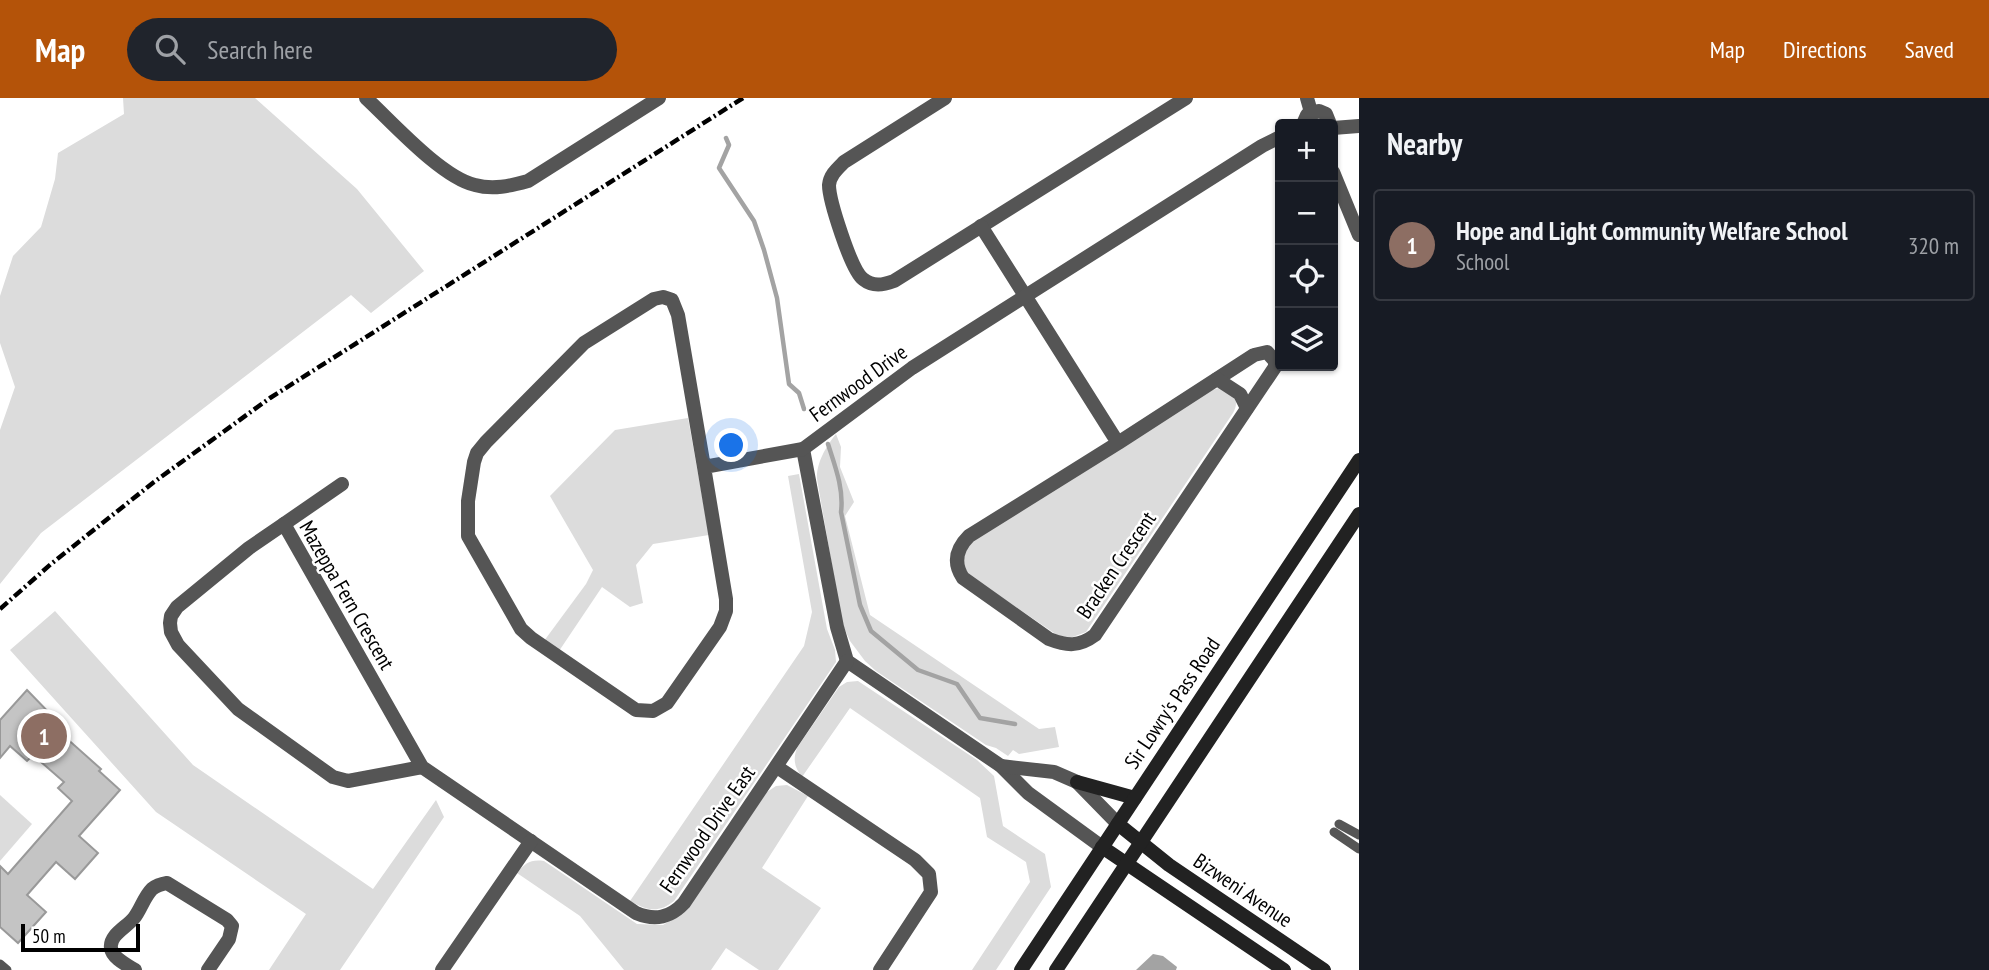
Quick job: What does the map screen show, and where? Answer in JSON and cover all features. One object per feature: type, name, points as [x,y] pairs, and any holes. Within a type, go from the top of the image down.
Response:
[{"type":"main road","name":"Sir Lowry's Pass Road","points":[[1021,970],[1359,460]]},
{"type":"main road","points":[[1056,970],[1359,513]]},
{"type":"main road","points":[[1077,782],[1135,798]]},
{"type":"main road","name":"Bizweni Avenue","points":[[1118,824],[1139,843],[1322,968]]},
{"type":"main road","name":"Bizweni Avenue","points":[[1102,847],[1284,970]]},
{"type":"street","points":[[366,98],[438,164],[473,185],[508,187],[528,181],[659,98]]},
{"type":"street","points":[[945,98],[836,170],[829,185],[853,264],[859,277],[872,284],[883,285],[894,281],[1186,98]]},
{"type":"street","points":[[1307,111],[1319,111],[1326,114],[1328,119]]},
{"type":"street","points":[[1338,126],[1359,126]]},
{"type":"street","name":"Fernwood Drive","points":[[847,661],[836,627],[803,449],[912,368],[1275,140]]},
{"type":"street","points":[[1337,182],[1359,235]]},
{"type":"street","points":[[981,226],[1118,443]]},
{"type":"street","points":[[663,297],[671,300],[678,315],[704,467],[726,599],[725,617],[667,703],[653,711],[636,710],[531,638],[522,629],[468,536],[468,500],[474,462],[486,442],[584,343],[654,299],[663,297]]},
{"type":"street","name":"Bracken Crescent","points":[[1261,352],[1271,354],[1275,360],[1275,367],[1095,635],[1078,645],[1062,644],[1049,639],[963,578],[958,570],[958,550],[970,537],[1118,443],[1261,352]]},
{"type":"street","points":[[1217,379],[1240,394],[1247,408]]},
{"type":"street","points":[[704,467],[803,449]]},
{"type":"street","points":[[284,524],[342,484]]},
{"type":"street","name":"Mazeppa Fern Crescent","points":[[284,524],[422,767],[348,781],[333,776],[238,709],[188,656],[175,638],[170,623],[171,615],[177,607],[249,548],[284,524]]},
{"type":"street","points":[[847,661],[1000,766],[1028,793],[1102,847]]},
{"type":"street","name":"Fernwood Drive East","points":[[422,767],[636,913],[655,918],[674,914],[847,661]]},
{"type":"street","points":[[1000,766],[1054,772],[1077,782],[1118,824]]},
{"type":"street","points":[[776,767],[915,859],[929,874],[931,892],[880,970]]},
{"type":"street","points":[[442,970],[531,841]]},
{"type":"street","points":[[135,970],[116,956],[110,944],[113,937],[136,916],[150,890],[160,884],[172,885],[227,920],[232,926],[229,939],[208,970]]},
{"type":"lane","points":[[1359,835],[1337,828],[1359,849]]},
{"type":"lane","points":[[0,964],[7,970]]},
{"type":"shaded area","points":[[123,98],[255,98],[357,189],[424,271],[371,313],[351,295],[41,533],[0,584],[0,430],[15,387],[0,343],[0,296],[13,256],[41,227],[55,179],[58,153],[124,114]]},
{"type":"shaded area","points":[[1223,387],[1235,398],[1233,413],[1086,632],[1070,638],[1057,635],[969,575],[964,558],[972,541],[1212,390]]},
{"type":"shaded area","points":[[688,418],[709,535],[653,544],[636,565],[643,603],[630,607],[602,587],[559,651],[544,641],[586,584],[593,570],[550,496],[615,430]]},
{"type":"shaded area","points":[[836,434],[841,447],[840,467],[854,502],[845,516],[870,615],[1039,729],[1055,727],[1059,747],[1019,754],[1013,750],[1008,756],[986,745],[876,671],[850,641],[842,623],[817,479],[820,461]]},
{"type":"shaded area","points":[[799,474],[827,629],[835,650],[836,662],[674,901],[663,908],[641,907],[630,901],[804,646],[812,612],[788,476]]},
{"type":"shaded area","points":[[55,611],[193,765],[373,889],[436,800],[444,817],[340,970],[269,970],[306,914],[156,812],[10,650]]},
{"type":"shaded area","points":[[858,681],[977,760],[994,776],[1003,826],[1045,854],[1051,887],[996,970],[972,970],[1030,882],[1026,862],[987,837],[980,798],[850,708],[802,777],[797,770],[797,748],[839,687],[847,682]]},
{"type":"shaded area","points":[[787,785],[808,796],[762,868],[821,908],[778,970],[759,970],[726,948],[711,970],[624,970],[580,916],[517,873],[529,862],[544,861],[637,924],[663,925],[684,912],[767,792],[776,786]]},
{"type":"shaded area","points":[[0,795],[32,824],[0,861]]},
{"type":"shaded area","points":[[1153,954],[1163,956],[1177,967],[1176,970],[1136,970]]},
{"type":"building","points":[[27,690],[60,724],[56,729],[120,790],[79,836],[98,853],[75,879],[56,862],[27,895],[46,912],[18,943],[0,927],[0,866],[8,874],[72,801],[58,788],[64,782],[33,755],[27,761],[10,746],[0,758],[0,720]]},
{"type":"waterway","points":[[726,138],[729,145],[719,168],[754,221],[777,298],[789,384],[799,393],[804,409]]},
{"type":"waterway","points":[[828,444],[840,486],[841,512],[860,605],[871,631],[918,670],[957,684],[980,718],[1015,724]]},
{"type":"railway","points":[[0,609],[51,564],[154,482],[270,398],[743,98]]},
{"type":"place","name":"Hope and Light Community Welfare School","points":[[44,736]]}]
